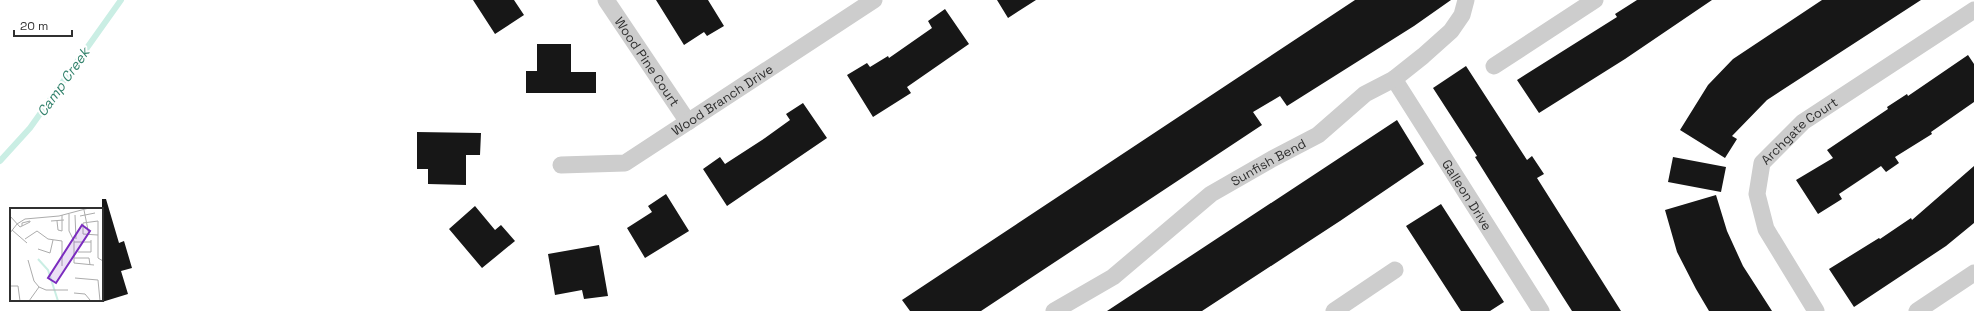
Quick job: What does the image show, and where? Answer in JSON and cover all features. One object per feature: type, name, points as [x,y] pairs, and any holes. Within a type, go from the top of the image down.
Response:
[{"type":"street","name":"Wood Pine Court","points":[[606,0],[688,122]]},
{"type":"street","name":"Wood Branch Drive","points":[[561,165],[625,163],[874,0]]},
{"type":"street","name":"Sunfish Bend","points":[[1054,311],[1113,277],[1211,194],[1272,159],[1318,136],[1365,94],[1394,79],[1451,31],[1462,15],[1466,0]]},
{"type":"street","points":[[1494,66],[1595,0]]},
{"type":"street","name":"Archgate Court","points":[[1816,311],[1766,229],[1757,194],[1762,164],[1803,122],[1974,10]]},
{"type":"street","name":"Galleon Drive","points":[[1394,79],[1541,311]]},
{"type":"street","points":[[1334,311],[1395,270]]},
{"type":"street","points":[[1917,311],[1974,273]]},
{"type":"building","points":[[473,0],[514,0],[524,15],[495,34]]},
{"type":"building","points":[[656,0],[708,0],[724,26],[707,36],[704,32],[684,45]]},
{"type":"building","points":[[997,0],[1036,0],[1008,18]]},
{"type":"building","points":[[1355,0],[1451,0],[1414,26],[1287,106],[1280,96],[1253,112],[1262,125],[981,311],[910,311],[902,300]]},
{"type":"building","points":[[1637,0],[1712,0],[1625,59],[1539,113],[1517,80],[1617,17],[1615,14]]},
{"type":"building","points":[[1822,0],[1921,0],[1767,100],[1732,136],[1737,139],[1725,158],[1680,130],[1708,85],[1733,59]]},
{"type":"building","points":[[945,9],[969,44],[907,87],[911,93],[873,117],[847,75],[867,63],[870,67],[888,56],[889,58],[932,28],[928,21]]},
{"type":"building","points":[[537,44],[571,44],[571,72],[596,72],[596,93],[526,93],[526,71],[537,71]]},
{"type":"building","points":[[1968,55],[1974,64],[1974,102],[1931,132],[1932,134],[1895,157],[1899,163],[1886,172],[1881,166],[1839,194],[1842,199],[1818,214],[1796,180],[1833,158],[1827,150],[1888,109],[1887,107],[1907,94],[1908,96]]},
{"type":"building","points":[[1466,66],[1527,160],[1532,156],[1544,174],[1537,178],[1621,311],[1572,311],[1563,297],[1475,157],[1477,156],[1433,88]]},
{"type":"building","points":[[803,103],[827,138],[727,206],[703,169],[720,157],[725,164],[765,138],[790,120],[786,114]]},
{"type":"building","points":[[1397,120],[1424,164],[1340,221],[1202,311],[1107,311]]},
{"type":"building","points":[[417,132],[481,133],[480,155],[466,155],[466,185],[428,184],[428,169],[417,169]]},
{"type":"building","points":[[1673,157],[1726,167],[1721,192],[1668,182]]},
{"type":"building","points":[[1974,166],[1974,223],[1946,246],[1854,307],[1829,269],[1879,238],[1880,239],[1911,218],[1912,220]]},
{"type":"building","points":[[666,194],[689,231],[645,258],[627,228],[652,212],[648,206]]},
{"type":"building","points":[[1716,195],[1727,231],[1743,266],[1772,311],[1709,311],[1677,252],[1665,210]]},
{"type":"building","points":[[102,199],[106,199],[119,243],[124,241],[132,268],[121,271],[128,294],[102,302],[103,208]]},
{"type":"building","points":[[1441,204],[1504,302],[1490,311],[1461,311],[1406,226]]},
{"type":"building","points":[[475,206],[495,230],[501,225],[515,241],[482,268],[449,229]]},
{"type":"building","points":[[599,245],[608,296],[584,299],[582,290],[555,295],[548,254]]},
{"type":"waterway","name":"Camp Creek","points":[[0,161],[30,128],[121,0]]}]
